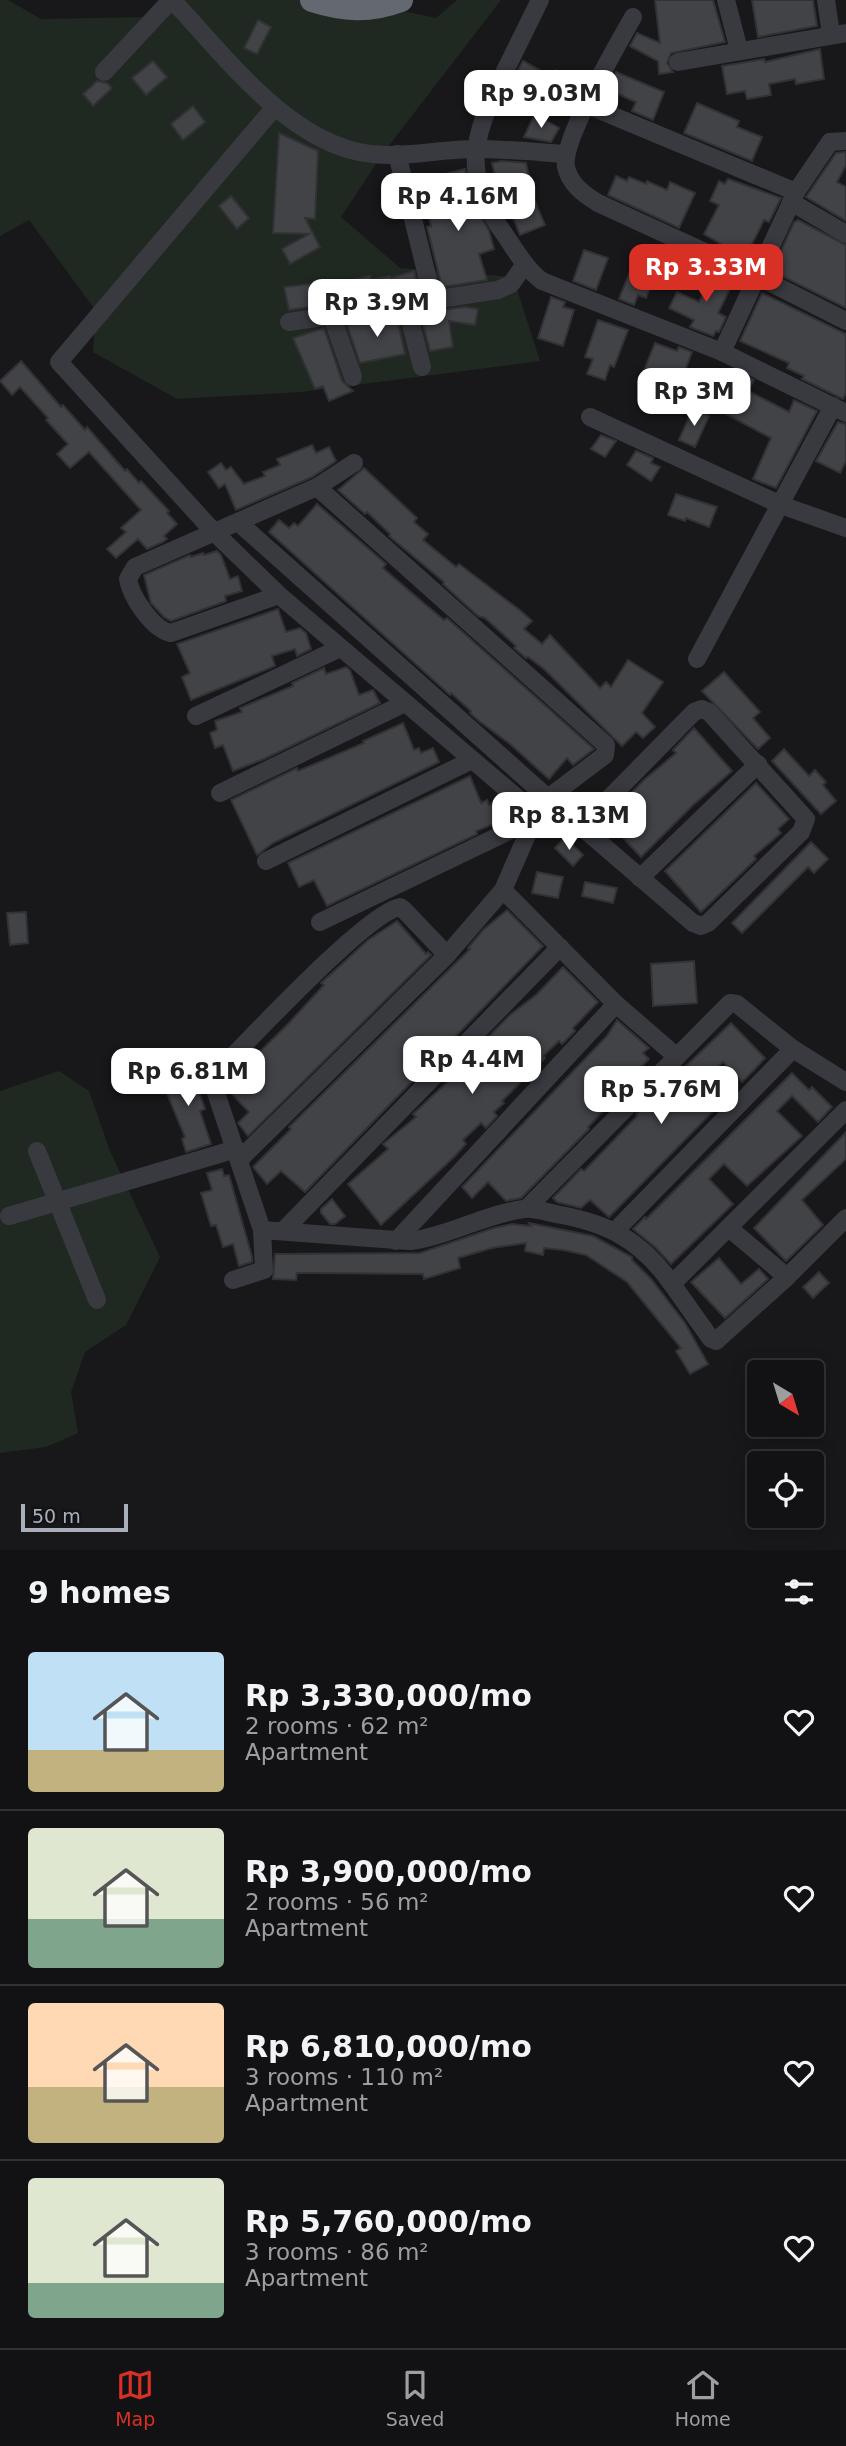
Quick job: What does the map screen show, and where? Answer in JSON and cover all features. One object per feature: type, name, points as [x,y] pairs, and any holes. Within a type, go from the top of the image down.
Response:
[{"type":"highway","points":[[312,0],[349,9],[365,9],[401,0]]},
{"type":"street","points":[[104,72],[171,0],[275,108],[339,146],[360,152],[397,154],[475,149],[566,154]]},
{"type":"street","points":[[540,0],[482,118],[475,149],[478,183],[492,217],[525,264],[542,281],[722,352],[839,410],[781,505],[697,659]]},
{"type":"street","points":[[726,0],[738,50]]},
{"type":"street","points":[[678,62],[839,33],[826,0]]},
{"type":"street","points":[[633,17],[587,105],[566,154],[571,177],[577,188],[588,197],[846,321]]},
{"type":"street","points":[[587,105],[793,197],[846,234]]},
{"type":"street","points":[[275,108],[60,362],[227,527],[693,923],[701,926],[708,923],[805,827],[804,815],[758,764],[709,712],[698,711],[581,827]]},
{"type":"street","points":[[722,352],[793,197],[830,142],[840,139],[846,141]]},
{"type":"street","points":[[397,154],[433,300]]},
{"type":"street","points":[[289,322],[505,288],[525,264]]},
{"type":"street","points":[[406,304],[422,367]]},
{"type":"street","points":[[332,317],[353,377]]},
{"type":"street","points":[[590,417],[781,505],[846,528]]},
{"type":"street","points":[[279,595],[171,633],[159,629],[129,585],[129,574],[135,567],[317,487],[354,463]]},
{"type":"street","points":[[317,487],[606,745],[605,755],[548,798]]},
{"type":"street","points":[[9,1216],[238,1154],[447,955],[503,890],[534,819],[532,810],[279,595],[227,527]]},
{"type":"street","points":[[196,716],[340,648]]},
{"type":"street","points":[[220,793],[405,703]]},
{"type":"street","points":[[266,861],[472,760]]},
{"type":"street","points":[[640,878],[758,764]]},
{"type":"street","points":[[320,922],[534,819]]},
{"type":"street","points":[[503,890],[615,1004],[676,1056]]},
{"type":"street","points":[[233,1280],[264,1269],[262,1230],[215,1090],[216,1073],[354,937],[383,915],[400,907],[447,955]]},
{"type":"street","points":[[283,1231],[560,947]]},
{"type":"street","points":[[526,1209],[730,1003],[737,1004],[793,1049],[846,1082]]},
{"type":"street","points":[[396,1241],[615,1004]]},
{"type":"street","points":[[616,1230],[793,1049]]},
{"type":"street","points":[[672,1284],[846,1110]]},
{"type":"street","points":[[37,1152],[97,1300]]},
{"type":"street","points":[[262,1230],[396,1241],[428,1239],[526,1209],[582,1218],[616,1230],[646,1252],[711,1339],[716,1341],[787,1277],[846,1218]]},
{"type":"street","points":[[729,1228],[787,1277]]},
{"type":"shaded area","points":[[0,0],[8,0],[41,19],[153,17],[165,0],[350,0],[436,18],[457,0],[501,0],[384,152],[341,217],[400,268],[513,277],[540,361],[301,392],[177,399],[93,352],[96,311],[29,220],[0,236]]},
{"type":"shaded area","points":[[59,1071],[89,1091],[110,1151],[160,1257],[126,1325],[85,1352],[71,1392],[78,1433],[46,1447],[0,1453],[0,1091]]},
{"type":"building","points":[[655,0],[713,0],[725,42],[671,53],[667,63],[673,72],[659,74],[658,61],[630,46],[637,33],[660,43]]},
{"type":"building","points":[[752,0],[813,0],[817,26],[758,37]]},
{"type":"building","points":[[258,20],[271,27],[257,54],[244,48]]},
{"type":"building","points":[[820,49],[824,79],[796,84],[795,79],[769,84],[771,95],[747,99],[745,91],[727,94],[722,66],[764,59],[765,62]]},
{"type":"building","points":[[153,61],[167,77],[146,95],[132,78]]},
{"type":"building","points":[[523,61],[552,77],[556,70],[583,85],[573,106],[517,72]]},
{"type":"building","points":[[616,72],[664,92],[653,120],[632,111],[636,102],[607,89]]},
{"type":"building","points":[[97,81],[107,83],[112,88],[93,106],[83,94]]},
{"type":"building","points":[[697,103],[739,121],[737,127],[762,137],[752,161],[684,133]]},
{"type":"building","points":[[193,106],[205,122],[183,140],[171,124]]},
{"type":"building","points":[[535,114],[559,128],[551,142],[524,137]]},
{"type":"building","points":[[279,133],[318,151],[315,219],[305,218],[320,247],[290,264],[282,249],[309,234],[273,233]]},
{"type":"building","points":[[846,152],[846,165],[837,182],[846,187],[846,221],[806,197],[836,153]]},
{"type":"building","points":[[492,163],[526,163],[533,197],[545,225],[520,235],[503,181],[497,183]]},
{"type":"building","points":[[465,169],[471,198],[489,231],[494,249],[479,254],[487,280],[442,287],[427,227],[431,226],[427,209],[445,204],[438,176]]},
{"type":"building","points":[[616,176],[627,181],[629,177],[646,184],[647,181],[667,190],[670,182],[695,193],[679,228],[608,195]]},
{"type":"building","points":[[728,179],[781,198],[769,222],[764,220],[745,258],[704,234],[719,205],[710,201],[719,181],[725,184]]},
{"type":"building","points":[[231,196],[249,218],[237,229],[219,206]]},
{"type":"building","points":[[798,220],[846,245],[846,308],[772,271],[794,222]]},
{"type":"building","points":[[584,250],[608,258],[596,290],[573,281]]},
{"type":"building","points":[[672,252],[688,260],[678,282],[662,274]]},
{"type":"building","points":[[631,269],[654,278],[646,298],[638,295],[634,305],[619,299]]},
{"type":"building","points":[[715,269],[735,279],[718,313],[726,317],[719,332],[716,331],[713,336],[690,327],[694,320],[669,308],[677,292],[699,302]]},
{"type":"building","points":[[414,271],[419,291],[289,310],[284,287],[319,283],[320,287],[370,276],[371,280],[391,278]]},
{"type":"building","points":[[762,293],[846,334],[846,393],[843,399],[802,379],[804,376],[787,368],[789,363],[740,341]]},
{"type":"building","points":[[551,297],[565,302],[563,307],[574,310],[563,346],[538,338]]},
{"type":"building","points":[[465,307],[478,309],[475,325],[449,321],[453,347],[430,351],[420,313]]},
{"type":"building","points":[[397,317],[405,354],[360,363],[347,325]]},
{"type":"building","points":[[598,320],[628,330],[614,367],[610,365],[605,380],[587,374],[593,359],[585,357]]},
{"type":"building","points":[[324,328],[342,381],[353,391],[329,401],[323,386],[315,389],[293,338]]},
{"type":"building","points":[[655,343],[677,351],[679,347],[692,352],[677,392],[641,378]]},
{"type":"building","points":[[21,361],[61,407],[63,405],[85,430],[87,427],[125,471],[127,469],[139,483],[141,481],[169,511],[167,513],[177,524],[164,536],[167,539],[147,549],[138,539],[116,558],[107,549],[126,532],[121,528],[141,510],[89,452],[70,468],[57,454],[68,444],[46,420],[48,418],[20,387],[12,395],[0,381]]},
{"type":"building","points":[[730,369],[754,380],[748,391],[789,412],[794,400],[817,411],[776,488],[753,479],[771,438],[711,406]]},
{"type":"building","points":[[693,408],[709,416],[695,447],[679,440]]},
{"type":"building","points":[[838,422],[846,424],[846,461],[840,473],[816,461]]},
{"type":"building","points":[[601,435],[616,441],[605,457],[591,449]]},
{"type":"building","points":[[312,445],[316,453],[329,447],[336,461],[312,477],[236,510],[225,484],[219,488],[208,472],[221,463],[226,470],[231,467],[244,484],[265,476],[263,472],[280,465],[277,459]]},
{"type":"building","points":[[636,451],[653,458],[651,463],[660,467],[651,481],[627,465]]},
{"type":"building","points":[[364,468],[417,518],[414,522],[428,534],[423,540],[456,567],[459,564],[521,611],[532,621],[524,629],[542,644],[550,635],[600,688],[606,682],[611,687],[628,660],[663,682],[642,713],[655,727],[643,738],[636,732],[622,746],[544,669],[514,648],[516,646],[485,618],[478,616],[443,584],[444,582],[389,536],[367,512],[365,514],[338,490]]},
{"type":"building","points":[[676,494],[717,507],[709,527],[686,518],[685,521],[668,515]]},
{"type":"building","points":[[317,504],[386,564],[383,568],[444,620],[447,618],[594,749],[573,765],[567,758],[549,779],[479,721],[269,532],[279,520],[289,528],[294,523],[298,526]]},
{"type":"building","points":[[217,551],[230,579],[238,576],[242,591],[225,596],[226,601],[171,621],[164,617],[151,603],[144,575],[190,555],[191,557]]},
{"type":"building","points":[[278,609],[286,632],[300,628],[306,633],[311,649],[297,656],[295,649],[272,656],[275,666],[191,700],[182,677],[190,673],[177,644]]},
{"type":"building","points":[[346,667],[350,670],[359,695],[373,690],[380,703],[264,759],[233,771],[223,745],[215,748],[210,733],[217,730],[215,721],[242,712],[240,708],[293,686],[292,683],[324,668],[326,674]]},
{"type":"building","points":[[724,672],[760,712],[753,718],[770,738],[758,749],[702,691]]},
{"type":"building","points":[[403,723],[414,750],[419,748],[421,753],[433,748],[439,762],[273,843],[257,855],[231,800],[297,768],[298,771],[364,743],[363,741]]},
{"type":"building","points":[[694,728],[732,771],[641,857],[624,839],[635,829],[616,808],[676,753],[673,750]]},
{"type":"building","points":[[784,749],[809,776],[815,770],[826,782],[823,785],[836,801],[821,814],[772,761]]},
{"type":"building","points":[[470,776],[481,803],[487,800],[489,805],[502,800],[509,806],[513,816],[476,831],[477,834],[327,906],[314,880],[299,887],[288,863]]},
{"type":"building","points":[[756,783],[789,819],[778,829],[781,833],[754,856],[756,859],[701,912],[665,871]]},
{"type":"building","points":[[565,837],[583,855],[573,866],[555,848]]},
{"type":"building","points":[[811,842],[828,859],[814,873],[808,867],[742,933],[732,923]]},
{"type":"building","points":[[537,872],[563,877],[558,898],[532,893]]},
{"type":"building","points":[[585,882],[617,888],[613,903],[582,896]]},
{"type":"building","points":[[507,910],[543,946],[305,1192],[281,1171],[267,1184],[253,1167],[291,1129],[289,1127],[470,949],[468,948],[483,930]]},
{"type":"building","points":[[26,912],[28,943],[10,945],[7,913]]},
{"type":"building","points":[[397,921],[426,954],[428,952],[431,955],[248,1136],[238,1123],[249,1112],[226,1088],[227,1078],[235,1070],[238,1073],[287,1025],[324,985],[321,983],[368,940]]},
{"type":"building","points":[[694,961],[697,1003],[653,1006],[651,964]]},
{"type":"building","points":[[563,967],[598,1002],[573,1028],[575,1031],[562,1044],[559,1041],[543,1056],[545,1058],[502,1101],[504,1103],[494,1112],[497,1116],[486,1128],[481,1123],[463,1140],[466,1144],[454,1157],[381,1225],[348,1184],[388,1149],[383,1144],[416,1117],[413,1114],[456,1074],[454,1072],[510,1015],[537,994]]},
{"type":"building","points":[[617,1020],[649,1048],[643,1053],[649,1059],[637,1071],[639,1073],[521,1198],[506,1201],[488,1182],[472,1198],[462,1187],[607,1036]]},
{"type":"building","points":[[731,1023],[765,1058],[754,1070],[742,1082],[723,1062],[706,1078],[726,1098],[609,1217],[590,1200],[581,1208],[557,1202],[553,1198],[581,1169],[584,1171],[636,1114]]},
{"type":"building","points":[[190,1067],[205,1109],[200,1111],[211,1144],[186,1152],[182,1139],[185,1137],[161,1079]]},
{"type":"building","points":[[792,1073],[809,1090],[812,1087],[832,1107],[818,1122],[792,1096],[777,1111],[802,1136],[747,1186],[724,1164],[709,1179],[733,1204],[671,1264],[633,1229]]},
{"type":"building","points":[[846,1132],[846,1159],[802,1200],[823,1225],[786,1261],[754,1228]]},
{"type":"building","points":[[222,1169],[224,1176],[229,1175],[252,1257],[252,1262],[239,1266],[233,1244],[223,1247],[216,1225],[211,1226],[201,1193],[212,1190],[207,1173]]},
{"type":"building","points":[[332,1199],[345,1216],[335,1224],[330,1224],[321,1213],[321,1209]]},
{"type":"building","points":[[529,1223],[593,1236],[632,1257],[685,1323],[708,1364],[690,1374],[676,1351],[681,1348],[627,1282],[586,1255],[563,1250],[544,1248],[543,1255],[525,1251],[526,1243],[492,1248],[458,1258],[460,1268],[424,1279],[423,1274],[297,1273],[296,1280],[273,1279],[275,1254],[420,1253],[494,1228],[512,1224],[531,1226]]},
{"type":"building","points":[[719,1258],[741,1284],[759,1269],[768,1279],[725,1318],[691,1282]]},
{"type":"building","points":[[819,1272],[829,1283],[813,1298],[803,1287]]}]
